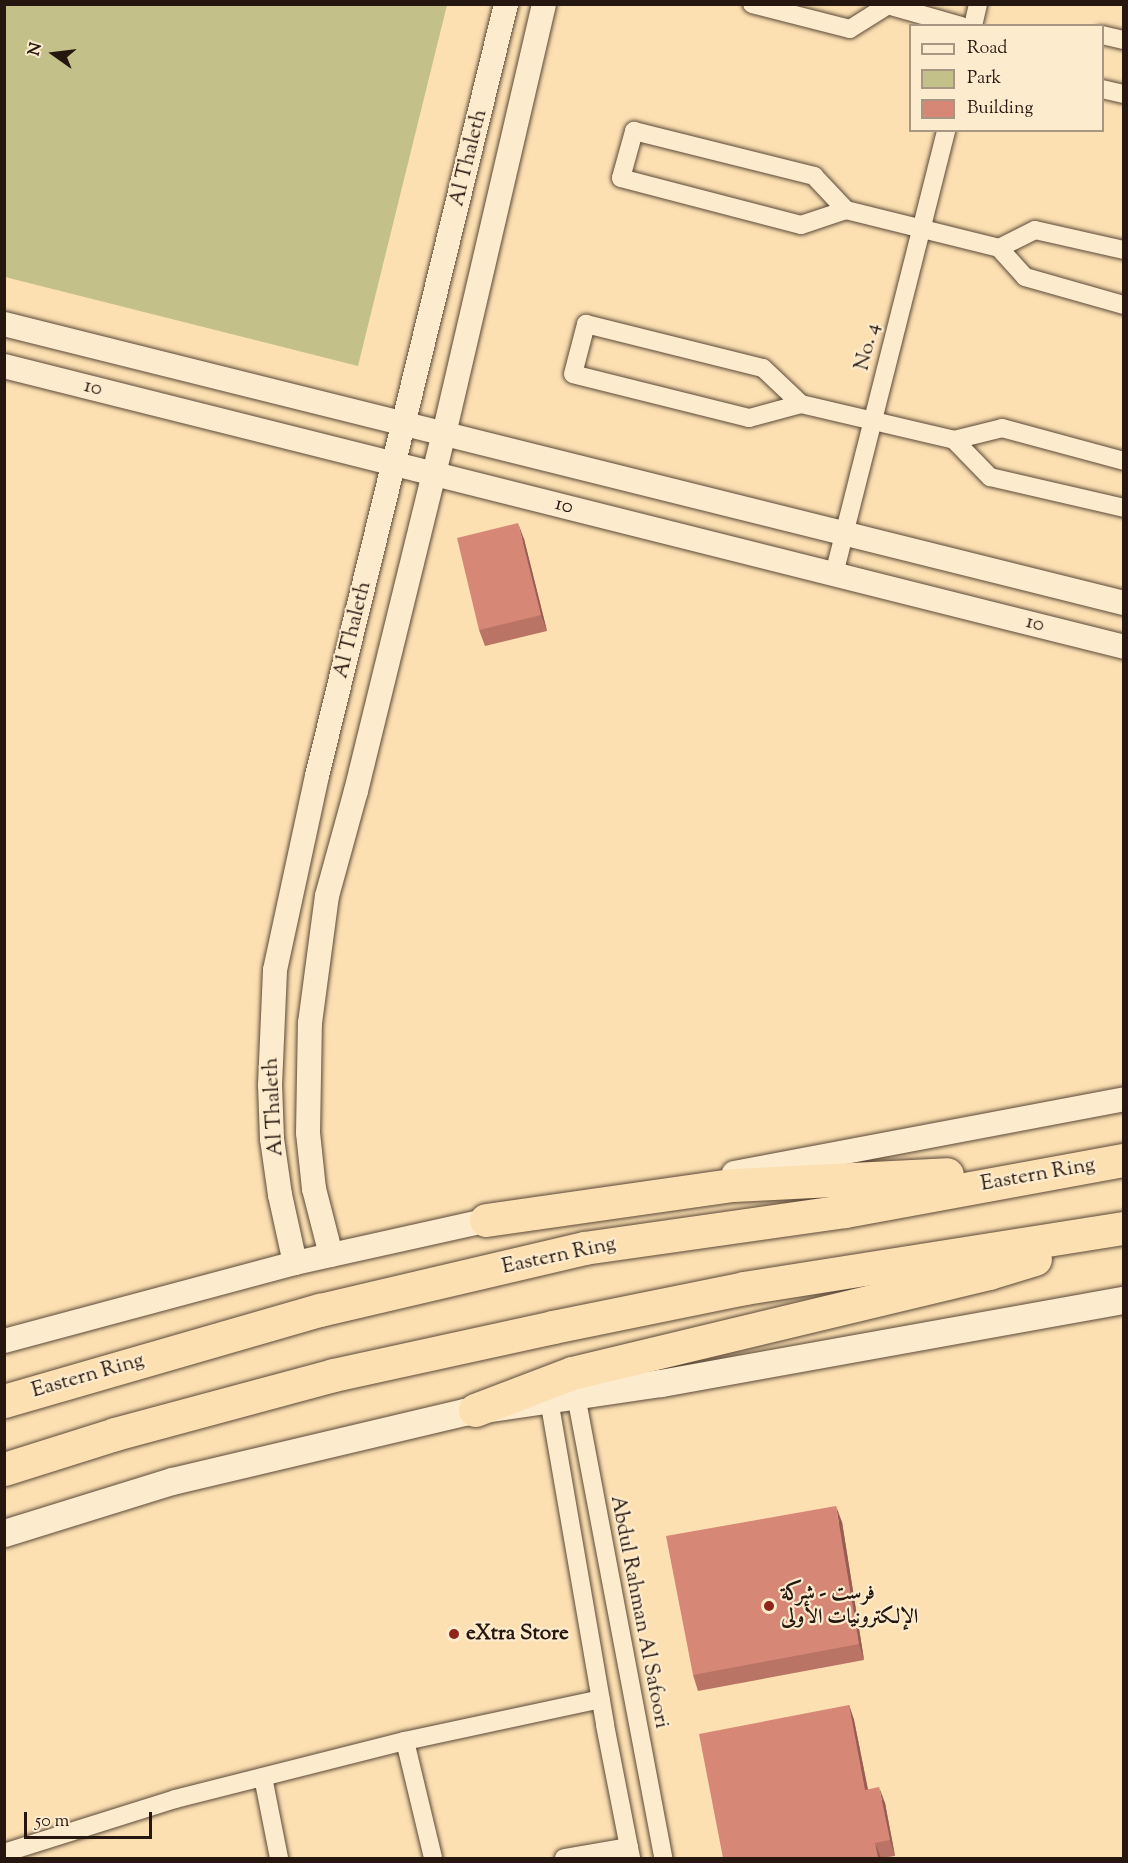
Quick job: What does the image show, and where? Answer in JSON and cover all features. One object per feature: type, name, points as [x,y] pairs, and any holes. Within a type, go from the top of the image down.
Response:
[{"type":"highway","name":"Eastern Ring","points":[[4,1401],[320,1310],[584,1248],[844,1211],[1124,1160]]},
{"type":"highway","points":[[486,1220],[733,1185],[1081,1168]]},
{"type":"highway","points":[[476,1410],[989,1273],[1124,1230]]},
{"type":"highway","points":[[4,1469],[149,1424],[333,1375],[414,1357],[744,1288],[1124,1230]]},
{"type":"main road","points":[[561,1388],[661,1383],[1124,1299]]},
{"type":"main road","points":[[4,1533],[172,1481],[476,1410]]},
{"type":"street","name":"Al Thaleth","points":[[295,1263],[280,1195],[273,1139],[270,1085],[275,970],[317,776],[506,4]]},
{"type":"street","name":"Al Thaleth","points":[[331,1255],[315,1189],[308,1133],[310,1023],[315,972],[327,896],[356,791],[444,434],[544,4]]},
{"type":"street","points":[[752,4],[850,29],[885,6],[953,24]]},
{"type":"street","points":[[973,24],[978,4]]},
{"type":"street","points":[[1104,35],[1124,40]]},
{"type":"street","points":[[1104,89],[1124,94]]},
{"type":"street","points":[[846,210],[814,176],[634,131],[621,178],[801,225],[846,210],[999,248],[1025,276],[1124,305]]},
{"type":"street","name":"No. 4","points":[[834,574],[946,132]]},
{"type":"street","points":[[999,248],[1035,230],[1124,250]]},
{"type":"street","name":"10","points":[[4,324],[1124,603]]},
{"type":"street","points":[[801,404],[763,368],[586,324],[573,374],[749,418],[801,404],[954,440],[1002,428],[1124,461]]},
{"type":"street","name":"10","points":[[4,366],[1124,646]]},
{"type":"street","points":[[954,440],[990,477],[1124,508]]},
{"type":"street","points":[[4,1341],[295,1263],[486,1220],[1124,1099]]},
{"type":"street","points":[[561,1388],[601,1699],[630,1853],[564,1858]]},
{"type":"street","name":"Abdul Rahman Al Safoori","points":[[561,1388],[663,1858]]},
{"type":"street","points":[[4,1853],[175,1799],[405,1741],[601,1699]]},
{"type":"street","points":[[405,1741],[433,1858]]},
{"type":"street","points":[[263,1777],[279,1858]]},
{"type":"green space","points":[[5,4],[447,5],[358,366],[5,277]]},
{"type":"building","points":[[518,523],[541,615],[479,630],[457,538]]},
{"type":"building","name":"فرست - شركة الإلكترونيات الأولى","points":[[836,1506],[859,1644],[693,1675],[666,1536]]},
{"type":"building","points":[[849,1705],[865,1790],[879,1787],[890,1840],[875,1843],[878,1858],[723,1858],[699,1734]]},
{"type":"place","name":"فرست - شركة الإلكترونيات الأولى","points":[[769,1606]]},
{"type":"place","name":"eXtra Store","points":[[454,1634]]}]
